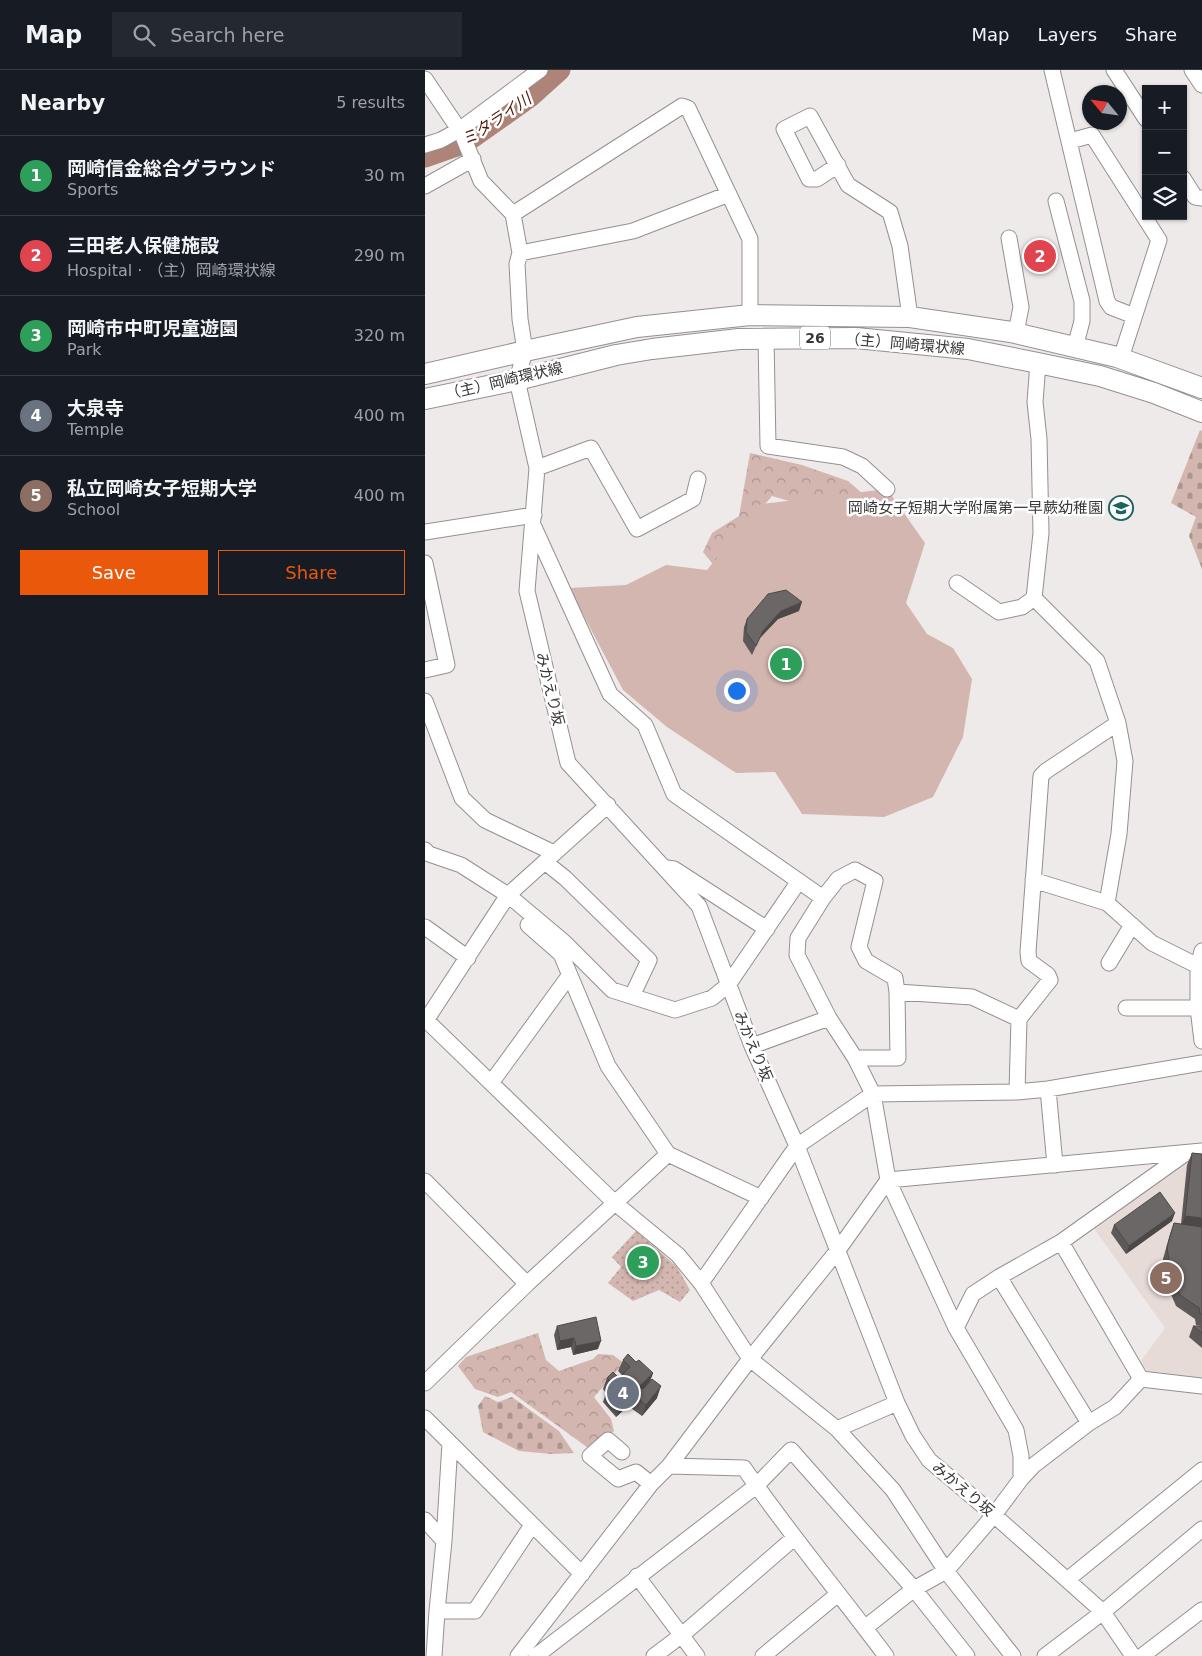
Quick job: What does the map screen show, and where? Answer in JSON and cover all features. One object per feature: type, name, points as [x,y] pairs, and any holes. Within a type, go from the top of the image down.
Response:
[{"type":"main road","name":"（主）岡崎環状線","points":[[425,374],[525,350],[637,327],[750,315],[910,317],[1016,333],[1075,346],[1121,358],[1202,388]]},
{"type":"main road","name":"（主）岡崎環状線","points":[[425,399],[517,380],[616,355],[652,349],[739,339],[856,338],[968,349],[1037,362],[1100,376],[1154,393],[1202,412]]},
{"type":"street","points":[[425,145],[460,132],[541,70]]},
{"type":"street","points":[[1052,70],[1107,301],[1111,307],[1135,316]]},
{"type":"street","points":[[1114,70],[1142,113]]},
{"type":"street","points":[[1192,70],[1202,85]]},
{"type":"street","points":[[425,78],[460,132],[481,181],[513,214],[520,254],[517,264],[520,319],[525,350],[517,380]]},
{"type":"street","points":[[513,214],[682,106],[688,108],[750,238],[750,315]]},
{"type":"street","points":[[1070,141],[1093,135],[1159,240],[1121,358]]},
{"type":"street","points":[[425,186],[471,155]]},
{"type":"street","points":[[838,165],[848,185],[890,212],[900,246],[910,317]]},
{"type":"street","points":[[1187,184],[1195,197],[1202,198]]},
{"type":"street","points":[[520,254],[633,231],[729,194]]},
{"type":"street","points":[[1056,201],[1082,301],[1082,321],[1075,346]]},
{"type":"street","points":[[1009,238],[1021,307],[1016,333]]},
{"type":"street","points":[[766,338],[768,446],[843,457],[861,466],[887,489]]},
{"type":"street","points":[[957,583],[999,612],[1022,607],[1034,598],[1041,533],[1039,439],[1035,402],[1037,362]]},
{"type":"street","name":"みかえり坂","points":[[517,380],[537,468],[527,591],[569,762],[699,906],[752,1046],[797,1146],[897,1403],[913,1436],[929,1460],[995,1515],[1103,1612],[1133,1656]]},
{"type":"street","points":[[537,468],[591,448],[637,528],[693,498],[698,479]]},
{"type":"street","points":[[425,532],[534,520],[610,694],[645,725],[674,794],[823,898]]},
{"type":"street","points":[[425,563],[447,665],[425,670]]},
{"type":"street","points":[[1034,598],[1097,661],[1118,723],[1125,761],[1119,834],[1107,903]]},
{"type":"street","points":[[425,701],[462,798],[485,820],[549,858],[565,878],[649,960],[632,996]]},
{"type":"street","points":[[1017,1092],[1019,1019],[1050,980],[1048,975],[1029,962],[1028,952],[1041,776],[1118,723]]},
{"type":"street","points":[[608,805],[508,895],[468,958],[425,1020],[615,1203],[678,1256],[701,1283],[750,1359],[837,1429],[893,1490],[946,1571],[1013,1656]]},
{"type":"street","points":[[425,850],[429,854],[461,865],[508,895],[564,942],[612,990],[675,1010],[712,998],[728,985],[799,881]]},
{"type":"street","points":[[663,868],[674,869],[767,928]]},
{"type":"street","points":[[855,1058],[898,1058],[895,978],[866,961],[859,947],[875,882],[855,870],[838,879],[823,898],[798,938],[797,954],[829,1018],[855,1058],[873,1094],[888,1180],[956,1328],[1016,1430],[1021,1456],[1021,1479]]},
{"type":"street","points":[[1033,880],[1107,903],[1152,943],[1201,961],[1198,1008],[1202,1041]]},
{"type":"street","points":[[508,895],[508,906],[561,954],[608,1066],[668,1154],[761,1198]]},
{"type":"street","points":[[1109,963],[1132,926]]},
{"type":"street","points":[[425,927],[468,958]]},
{"type":"street","points":[[491,1082],[569,976]]},
{"type":"street","points":[[897,992],[973,997],[1019,1019]]},
{"type":"street","points":[[1126,1008],[1198,1008]]},
{"type":"street","points":[[752,1046],[829,1018]]},
{"type":"street","points":[[701,1283],[797,1146],[873,1094],[1017,1092],[1048,1089],[1202,1063]]},
{"type":"street","points":[[1048,1089],[1055,1165]]},
{"type":"street","points":[[517,1656],[651,1484],[669,1466],[750,1359],[838,1250],[888,1180],[1202,1151]]},
{"type":"street","points":[[956,1328],[973,1294],[1061,1242],[1186,1153]]},
{"type":"street","points":[[425,1383],[527,1284],[668,1154]]},
{"type":"street","points":[[425,1181],[527,1284]]},
{"type":"street","points":[[1061,1242],[1141,1380]]},
{"type":"street","points":[[999,1277],[1089,1424]]},
{"type":"street","points":[[1141,1380],[1202,1386]]},
{"type":"street","points":[[866,1627],[914,1589],[946,1571],[995,1515],[1021,1479],[1034,1465],[1115,1407],[1141,1380]]},
{"type":"street","points":[[837,1429],[897,1403]]},
{"type":"street","points":[[425,1418],[582,1574]]},
{"type":"street","points":[[621,1452],[608,1440],[590,1456],[618,1479],[637,1472],[651,1484]]},
{"type":"street","points":[[434,1656],[444,1541],[449,1443]]},
{"type":"street","points":[[536,1656],[637,1576],[756,1486],[791,1450],[914,1589],[967,1656]]},
{"type":"street","points":[[669,1466],[744,1468],[794,1538],[866,1627],[879,1654]]},
{"type":"street","points":[[1067,1580],[1202,1470]]},
{"type":"street","points":[[425,1520],[444,1541]]},
{"type":"street","points":[[437,1611],[475,1611],[532,1525]]},
{"type":"street","points":[[1045,1656],[1103,1612],[1202,1529]]},
{"type":"street","points":[[654,1656],[682,1635],[794,1538]]},
{"type":"street","points":[[637,1576],[697,1656]]},
{"type":"street","points":[[763,1656],[838,1594]]},
{"type":"street","points":[[1142,1656],[1202,1610]]},
{"type":"shaded area","points":[[1202,1157],[1202,1380],[1149,1374],[1141,1361],[1165,1328],[1093,1227],[1188,1158]]},
{"type":"green space","points":[[1200,430],[1202,431],[1202,569],[1189,536],[1196,517],[1171,503]]},
{"type":"green space","points":[[750,453],[802,465],[848,481],[871,501],[796,503],[772,496],[716,568],[703,552],[712,533],[739,516]]},
{"type":"green space","points":[[887,489],[925,543],[906,603],[927,634],[953,648],[972,679],[963,737],[933,797],[884,817],[802,814],[775,772],[736,773],[667,727],[623,690],[569,588],[626,585],[666,565],[707,570],[761,504]]},
{"type":"green space","points":[[636,1231],[677,1267],[690,1290],[680,1302],[659,1290],[633,1301],[608,1283],[621,1267],[612,1257]]},
{"type":"green space","points":[[538,1333],[546,1360],[559,1371],[593,1359],[598,1354],[613,1355],[624,1363],[594,1397],[611,1419],[614,1431],[591,1450],[511,1392],[498,1397],[475,1389],[458,1366],[466,1357]]},
{"type":"green space","points":[[485,1396],[498,1402],[512,1397],[559,1431],[574,1453],[552,1454],[519,1451],[483,1432],[478,1406]]},
{"type":"building","points":[[786,590],[802,602],[781,611],[763,631],[756,646],[746,632],[747,619],[768,594]]},
{"type":"building","points":[[1192,1153],[1202,1154],[1202,1218],[1185,1216]]},
{"type":"building","points":[[1160,1192],[1175,1213],[1129,1246],[1114,1225]]},
{"type":"building","points":[[1174,1223],[1202,1227],[1202,1314],[1200,1314],[1199,1308],[1180,1295],[1171,1274],[1167,1247]]},
{"type":"building","points":[[596,1317],[601,1341],[576,1346],[574,1338],[560,1341],[557,1326]]},
{"type":"building","points":[[1193,1326],[1202,1326],[1202,1333]]},
{"type":"building","points":[[628,1354],[636,1362],[639,1360],[653,1373],[639,1387],[643,1389],[652,1379],[661,1386],[646,1405],[632,1394],[621,1406],[607,1391],[613,1384],[607,1378],[613,1372],[619,1378],[630,1367],[623,1360]]},
{"type":"waterway","name":"ミタライ川","points":[[425,157],[465,143],[530,97],[560,70]]},
{"type":"place","name":"三田老人保健施設","points":[[1040,256]]},
{"type":"place","name":"岡崎女子短期大学附属第一早蕨幼稚園","points":[[1121,508]]},
{"type":"place","name":"岡崎信金総合グラウンド","points":[[786,664]]},
{"type":"place","name":"岡崎市中町児童遊園","points":[[643,1262]]},
{"type":"place","name":"私立岡崎女子短期大学","points":[[1166,1278]]},
{"type":"place","name":"大泉寺","points":[[623,1393]]}]
